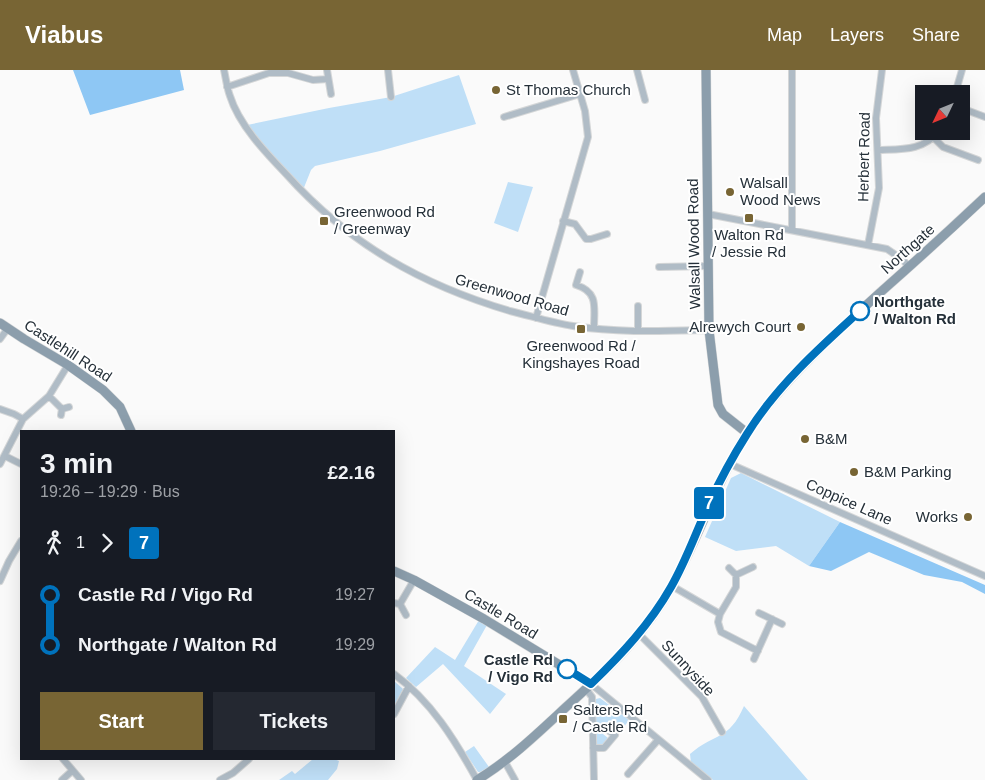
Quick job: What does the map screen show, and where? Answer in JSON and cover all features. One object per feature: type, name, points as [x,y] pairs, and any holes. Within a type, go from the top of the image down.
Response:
[{"type":"main road","name":"Walsall Wood Road","points":[[706,70],[709,330],[718,405],[727,418],[747,433]]},
{"type":"main road","name":"Northgate","points":[[477,780],[518,752],[589,687],[639,634],[672,586],[688,555],[708,505],[747,433],[782,388],[809,358],[985,198]]},
{"type":"main road","name":"Castlehill Road","points":[[4,326],[68,365],[113,398],[120,407],[132,430]]},
{"type":"main road","name":"Castle Road","points":[[395,571],[484,618],[589,687]]},
{"type":"street","name":"Greenwood Road","points":[[224,70],[230,98],[246,127],[269,156],[304,194],[353,236],[378,254],[440,287],[477,301],[536,318],[572,326],[594,328],[638,331],[709,330]]},
{"type":"street","points":[[327,70],[331,94]]},
{"type":"street","points":[[388,70],[392,84],[391,97]]},
{"type":"street","points":[[536,318],[588,136],[587,120],[573,70]]},
{"type":"street","points":[[637,70],[646,100]]},
{"type":"street","points":[[792,70],[792,230]]},
{"type":"street","name":"Herbert Road","points":[[868,245],[879,188],[876,118],[882,70]]},
{"type":"street","points":[[958,85],[962,70]]},
{"type":"street","points":[[227,86],[269,73],[288,73],[312,80],[328,79]]},
{"type":"street","points":[[504,117],[580,94]]},
{"type":"street","points":[[970,111],[985,117]]},
{"type":"street","points":[[878,150],[914,148],[931,140]]},
{"type":"street","points":[[936,140],[943,147],[978,160]]},
{"type":"street","points":[[708,214],[887,249],[910,267]]},
{"type":"street","points":[[563,221],[575,224],[586,239],[591,240],[607,234]]},
{"type":"street","points":[[659,267],[708,266]]},
{"type":"street","name":"Greenwood Road","points":[[580,272],[576,285],[587,288],[594,298],[594,328]]},
{"type":"street","points":[[638,306],[638,331]]},
{"type":"street","points":[[0,339],[4,326]]},
{"type":"street","points":[[0,464],[23,420],[48,396],[68,365]]},
{"type":"street","points":[[48,396],[64,410]]},
{"type":"street","points":[[0,409],[14,414],[23,420]]},
{"type":"street","points":[[5,456],[20,464]]},
{"type":"street","name":"Coppice Lane","points":[[730,464],[985,576]]},
{"type":"street","points":[[0,581],[20,543]]},
{"type":"street","points":[[736,575],[752,567]]},
{"type":"street","points":[[729,568],[736,575],[736,587],[720,614],[718,622],[721,632],[758,651]]},
{"type":"street","points":[[406,615],[397,604],[414,580]]},
{"type":"street","points":[[672,586],[720,614]]},
{"type":"street","points":[[759,613],[782,624]]},
{"type":"street","points":[[754,659],[772,619]]},
{"type":"street","name":"Sunnyside","points":[[639,634],[702,697],[714,723],[722,732]]},
{"type":"street","points":[[395,675],[409,686],[438,717],[477,780]]},
{"type":"street","points":[[395,712],[409,686]]},
{"type":"street","points":[[589,687],[708,780]]},
{"type":"street","points":[[589,687],[592,697],[594,780]]},
{"type":"street","points":[[593,748],[604,748],[614,735],[609,731]]},
{"type":"street","points":[[628,774],[658,740]]},
{"type":"street","points":[[64,760],[81,780]]},
{"type":"street","points":[[220,780],[233,774],[248,760]]},
{"type":"street","points":[[505,762],[514,780]]},
{"type":"street","points":[[62,780],[72,771]]},
{"type":"shaded area","points":[[73,70],[180,70],[184,90],[90,115]]},
{"type":"shaded area","points":[[459,75],[476,124],[380,151],[315,166],[311,170],[303,190],[270,155],[247,125],[391,97]]},
{"type":"shaded area","points":[[508,182],[533,187],[518,232],[494,223]]},
{"type":"shaded area","points":[[741,473],[840,522],[809,566],[776,546],[736,551],[705,537],[731,478]]},
{"type":"shaded area","points":[[840,522],[985,585],[985,594],[962,582],[924,575],[869,552],[831,571],[809,566]]},
{"type":"shaded area","points":[[479,620],[487,625],[464,666],[506,694],[490,714],[443,664],[416,687],[406,678],[435,647],[455,660]]},
{"type":"shaded area","points":[[395,682],[403,689],[395,704]]},
{"type":"shaded area","points":[[600,698],[629,720],[618,735],[608,728],[603,734],[608,738],[603,744],[598,745],[596,743],[594,704],[596,699]]},
{"type":"shaded area","points":[[744,706],[808,780],[713,780],[691,763],[690,754],[727,731],[733,725]]},
{"type":"shaded area","points":[[474,746],[489,767],[480,772],[478,772],[465,752]]},
{"type":"shaded area","points":[[312,760],[339,761],[337,769],[328,780],[279,780],[292,771],[295,774]]},
{"type":"bus line","name":"7","points":[[567,669],[591,684],[620,656],[639,634],[672,586],[688,555],[708,505],[747,433],[782,388],[809,358],[860,311]]},
{"type":"place","name":"St Thomas Church","points":[[496,90]]},
{"type":"place","name":"Walsall Wood News","points":[[730,192]]},
{"type":"place","name":"Walton Rd / Jessie Rd","points":[[749,218]]},
{"type":"place","name":"Greenwood Rd / Greenway","points":[[324,221]]},
{"type":"place","name":"Northgate / Walton Rd","points":[[860,311]]},
{"type":"place","name":"Alrewych Court","points":[[801,327]]},
{"type":"place","name":"Greenwood Rd / Kingshayes Road","points":[[581,329]]},
{"type":"place","name":"B&M","points":[[805,439]]},
{"type":"place","name":"B&M Parking","points":[[854,472]]},
{"type":"place","name":"Works","points":[[968,517]]},
{"type":"place","name":"Castle Rd / Vigo Rd","points":[[567,669]]},
{"type":"place","name":"Salters Rd / Castle Rd","points":[[563,719]]}]
